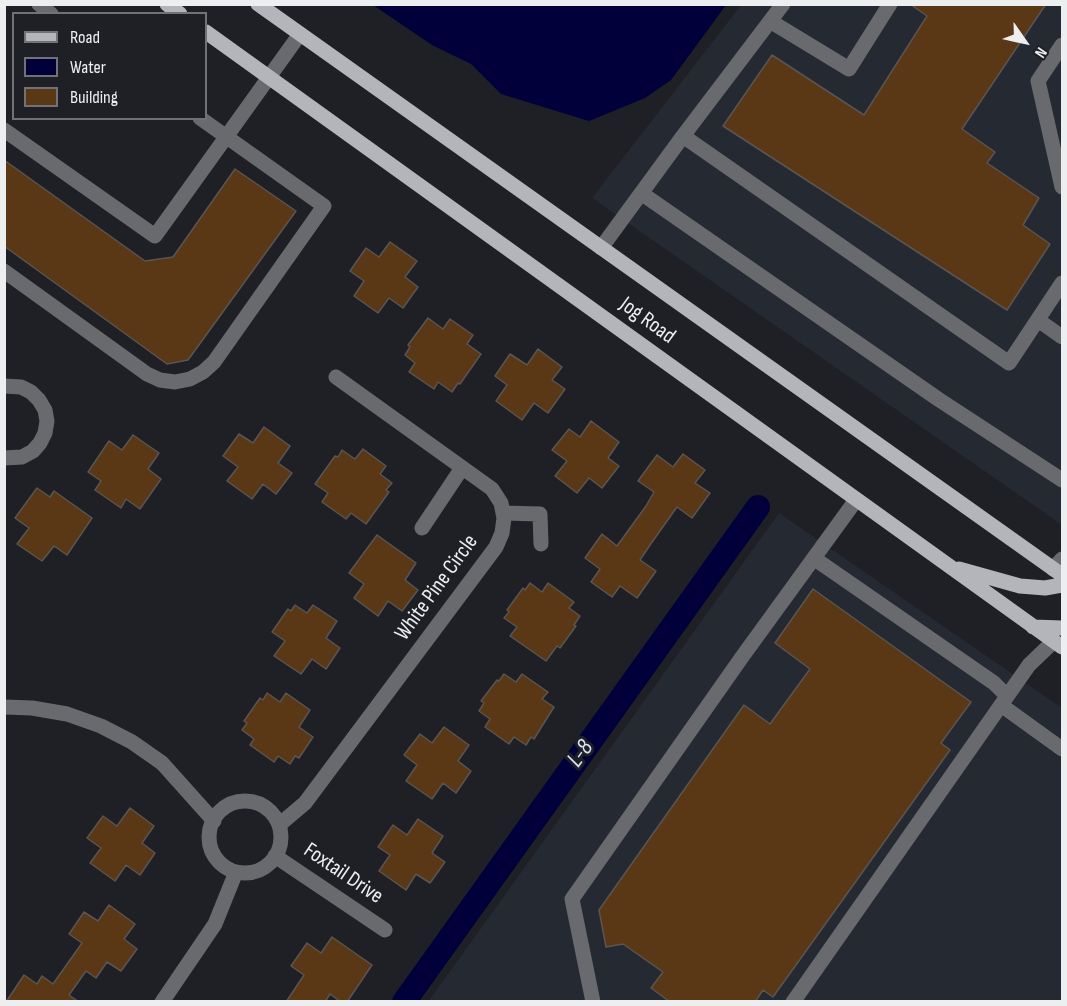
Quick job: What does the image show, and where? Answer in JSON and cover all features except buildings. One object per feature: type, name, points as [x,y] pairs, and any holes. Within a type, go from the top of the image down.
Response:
[{"type":"main road","name":"Jog Road","points":[[258,4],[601,248],[1059,568]]},
{"type":"main road","name":"Jog Road","points":[[207,33],[1033,627],[1060,639]]},
{"type":"main road","points":[[950,567],[1020,586],[1045,588],[1062,585]]},
{"type":"lane","points":[[601,248],[682,136],[783,4]]},
{"type":"lane","points":[[770,21],[849,69],[890,4]]},
{"type":"lane","points":[[4,130],[156,236],[300,34]]},
{"type":"lane","points":[[1062,45],[1038,81],[1062,187]]},
{"type":"lane","points":[[4,271],[147,374],[160,380],[175,382],[190,379],[203,372],[214,362],[324,206],[203,120]]},
{"type":"lane","points":[[682,136],[1009,363],[1062,283]]},
{"type":"lane","points":[[641,193],[938,399],[1062,480]]},
{"type":"lane","points":[[1038,320],[1062,337]]},
{"type":"lane","points":[[336,377],[492,489],[501,503],[503,513],[540,514],[541,544]]},
{"type":"lane","points":[[4,386],[21,387],[31,392],[45,410],[47,421],[40,443],[33,451],[22,457],[4,458]]},
{"type":"lane","points":[[422,528],[462,468]]},
{"type":"lane","points":[[592,1002],[572,899],[742,657],[856,500]]},
{"type":"lane","name":"White Pine Circle","points":[[279,825],[305,803],[496,547],[502,533],[503,513]]},
{"type":"lane","points":[[815,559],[994,683],[1004,700],[1062,749]]},
{"type":"lane","points":[[793,1002],[1029,665],[1060,639]]},
{"type":"lane","points":[[4,707],[32,708],[67,714],[101,726],[132,742],[162,763],[214,821]]},
{"type":"lane","points":[[252,802],[268,810],[279,825],[281,837],[279,849],[264,868],[252,873],[236,872],[220,863],[213,854],[210,832],[220,812],[230,805],[252,802]]},
{"type":"lane","name":"Foxtail Drive","points":[[275,856],[385,930]]},
{"type":"lane","points":[[162,1002],[216,924],[236,872]]},
{"type":"shaded area","points":[[741,5],[1062,5],[1062,525],[592,198]]},
{"type":"shaded area","points":[[779,513],[1062,708],[1062,1001],[428,1002]]},
{"type":"water","points":[[373,5],[726,5],[671,80],[645,98],[589,121],[501,94],[471,64],[432,45]]},
{"type":"waterway","name":"L-8","points":[[404,1002],[758,507]]}]
